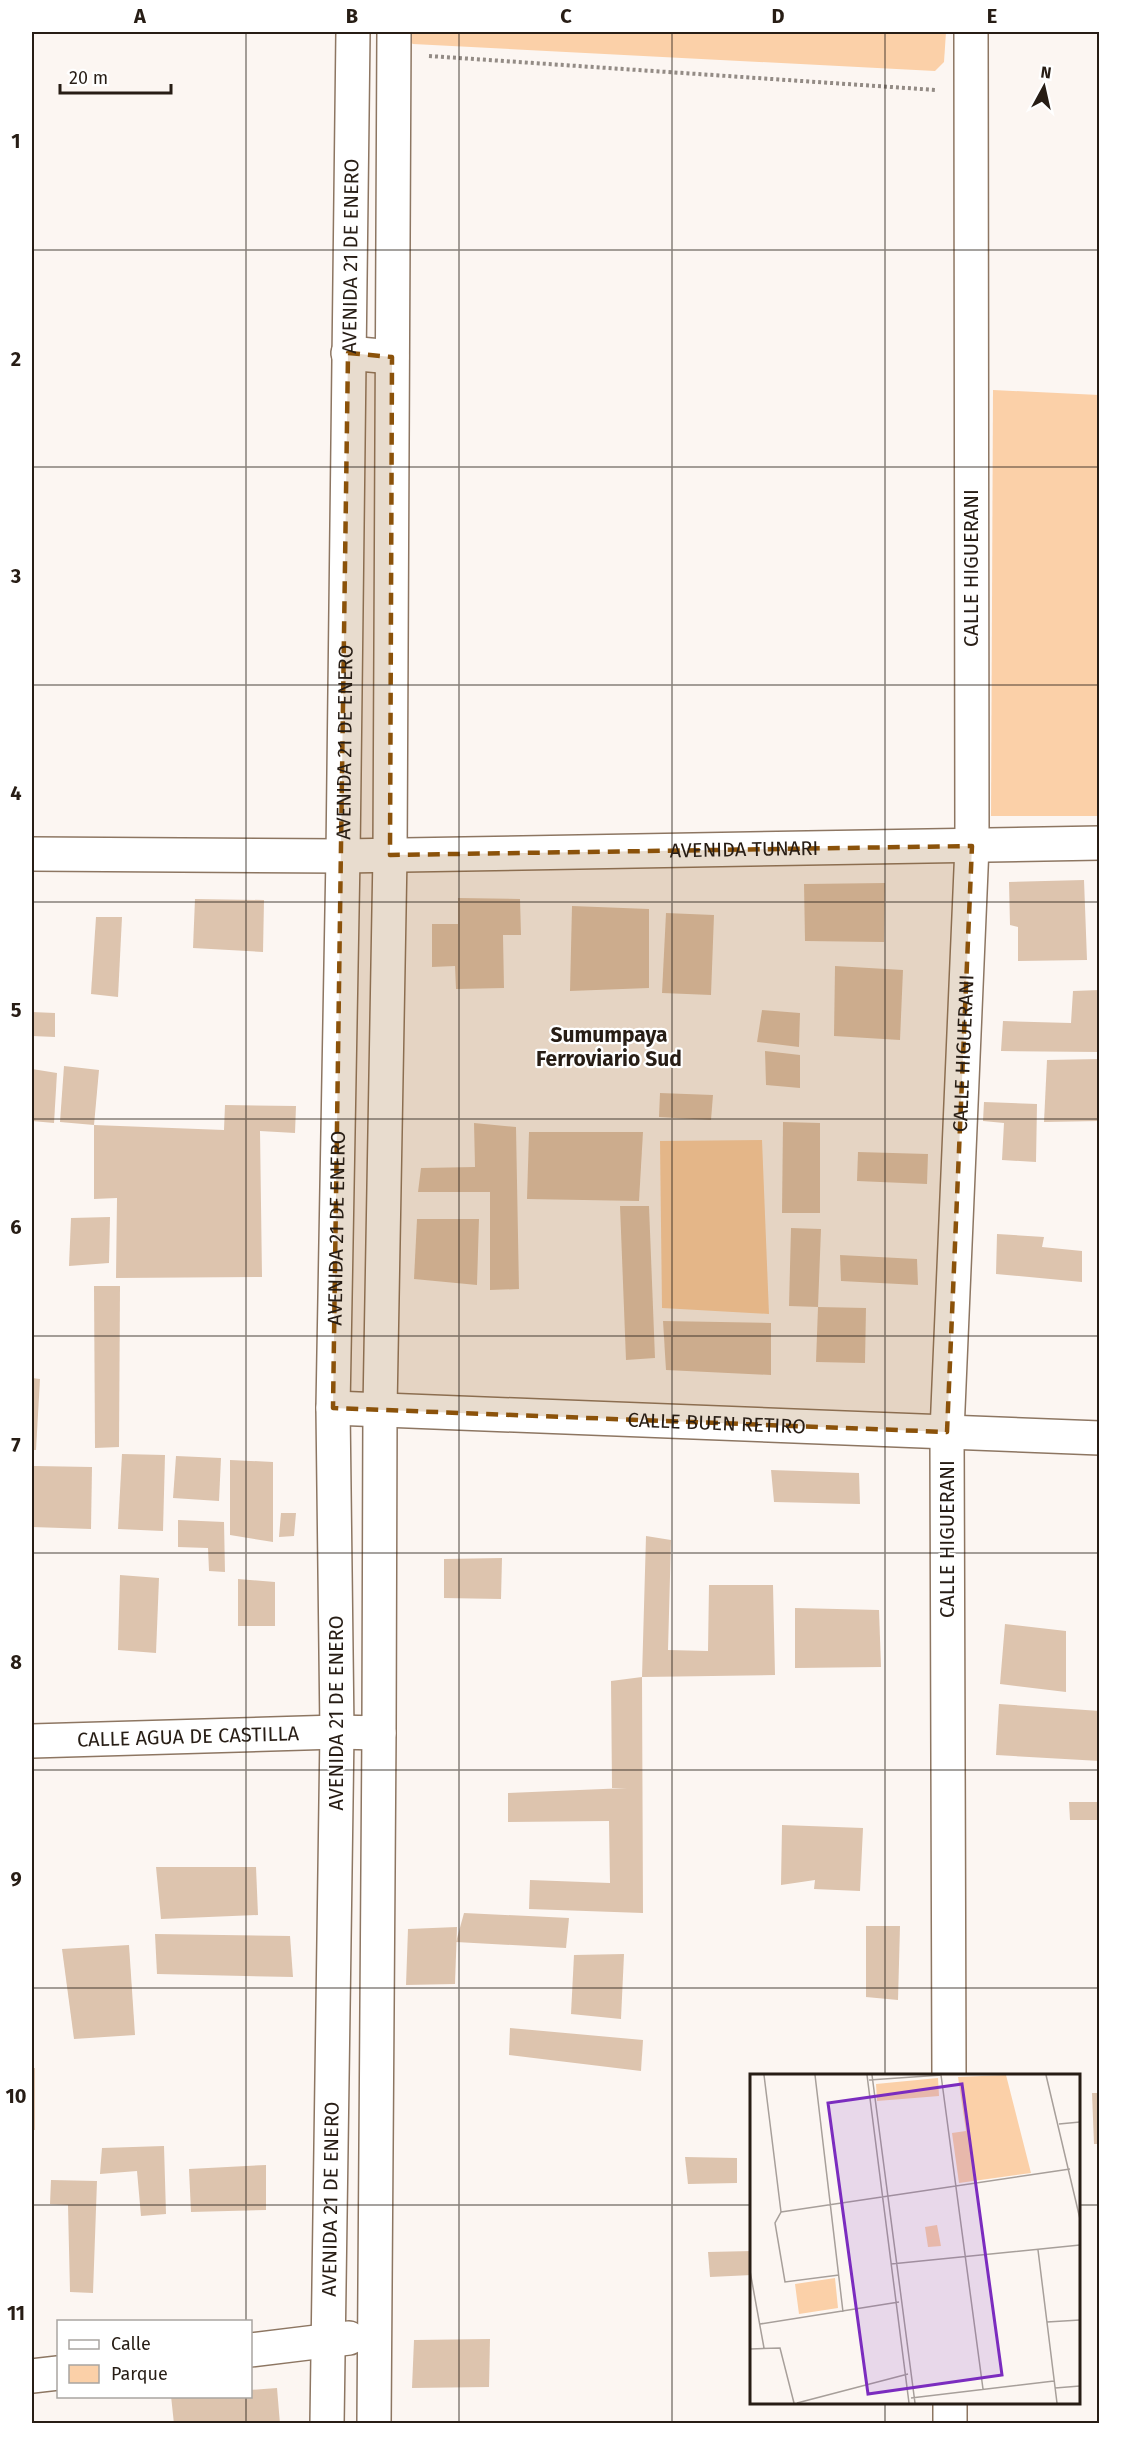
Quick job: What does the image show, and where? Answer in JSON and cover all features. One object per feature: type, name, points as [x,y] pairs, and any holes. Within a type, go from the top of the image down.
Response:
[{"type":"street","name":"AVENIDA 21 DE ENERO","points":[[327,2424],[337,1732],[333,1408],[344,856],[353,32]]},
{"type":"street","name":"CALLE HIGUERANI","points":[[949,2074],[947,1432],[972,846],[971,32]]},
{"type":"street","points":[[374,2424],[380,1409],[390,855],[394,42]]},
{"type":"street","points":[[348,353],[392,357]]},
{"type":"street","name":"AVENIDA TUNARI","points":[[32,855],[344,856],[1100,843]]},
{"type":"street","name":"CALLE BUEN RETIRO","points":[[333,1408],[1100,1438]]},
{"type":"street","name":"CALLE AGUA DE CASTILLA","points":[[32,1741],[379,1732]]},
{"type":"street","points":[[252,2350],[375,2336]]},
{"type":"street","points":[[32,2376],[57,2373]]},
{"type":"street","points":[[950,2404],[950,2424]]},
{"type":"path","points":[[394,42],[970,92]]},
{"type":"highlighted area","points":[[348,353],[392,357],[390,855],[972,846],[947,1432],[333,1408]]},
{"type":"green space","points":[[404,32],[946,32],[944,62],[935,71],[413,44],[406,40]]},
{"type":"green space","points":[[993,390],[1099,395],[1099,816],[991,816]]},
{"type":"green space","points":[[762,1140],[769,1314],[662,1308],[660,1141]]},
{"type":"building","points":[[1084,880],[1087,960],[1018,961],[1018,927],[1010,925],[1009,882]]},
{"type":"building","points":[[885,883],[884,942],[805,941],[804,884]]},
{"type":"building","points":[[458,898],[520,899],[521,935],[503,935],[504,988],[456,989],[455,966],[432,967],[432,924],[458,924]]},
{"type":"building","points":[[195,899],[264,900],[263,952],[193,948]]},
{"type":"building","points":[[572,906],[649,909],[649,988],[570,991]]},
{"type":"building","points":[[666,913],[714,915],[711,995],[662,993]]},
{"type":"building","points":[[96,917],[122,917],[118,997],[91,994]]},
{"type":"building","points":[[835,966],[903,970],[900,1040],[834,1036]]},
{"type":"building","points":[[1100,990],[1100,1052],[1001,1051],[1003,1021],[1071,1023],[1073,991]]},
{"type":"building","points":[[762,1010],[800,1013],[799,1047],[757,1042]]},
{"type":"building","points":[[32,1012],[55,1013],[55,1037],[32,1036]]},
{"type":"building","points":[[765,1051],[800,1055],[800,1088],[766,1085]]},
{"type":"building","points":[[1100,1059],[1100,1121],[1044,1122],[1047,1060]]},
{"type":"building","points":[[64,1066],[99,1070],[94,1125],[60,1122]]},
{"type":"building","points":[[32,1069],[57,1073],[54,1123],[32,1121]]},
{"type":"building","points":[[660,1093],[713,1095],[711,1120],[659,1117]]},
{"type":"building","points":[[984,1102],[1037,1104],[1036,1162],[1002,1160],[1004,1123],[983,1121]]},
{"type":"building","points":[[225,1105],[296,1106],[295,1133],[260,1131],[262,1277],[116,1278],[117,1198],[94,1199],[94,1125],[224,1130]]},
{"type":"building","points":[[783,1122],[820,1123],[820,1213],[782,1213]]},
{"type":"building","points":[[474,1123],[516,1127],[519,1289],[490,1290],[490,1192],[418,1192],[421,1168],[475,1167]]},
{"type":"building","points":[[529,1132],[643,1132],[639,1201],[527,1199]]},
{"type":"building","points":[[858,1152],[928,1154],[927,1184],[857,1181]]},
{"type":"building","points":[[620,1206],[649,1206],[655,1358],[626,1360]]},
{"type":"building","points":[[110,1217],[109,1263],[69,1266],[71,1218]]},
{"type":"building","points":[[417,1219],[479,1219],[477,1285],[414,1279]]},
{"type":"building","points":[[791,1228],[821,1229],[818,1307],[789,1306]]},
{"type":"building","points":[[997,1234],[1044,1237],[1042,1247],[1082,1251],[1082,1282],[996,1274]]},
{"type":"building","points":[[840,1255],[917,1259],[918,1285],[841,1281]]},
{"type":"building","points":[[94,1286],[120,1286],[119,1447],[95,1448]]},
{"type":"building","points":[[818,1307],[866,1308],[865,1363],[816,1362]]},
{"type":"building","points":[[663,1321],[771,1323],[771,1375],[666,1370]]},
{"type":"building","points":[[32,1378],[40,1379],[36,1450],[32,1450]]},
{"type":"building","points":[[122,1454],[165,1455],[163,1531],[118,1529]]},
{"type":"building","points":[[176,1456],[221,1458],[219,1501],[173,1498]]},
{"type":"building","points":[[230,1460],[273,1462],[273,1542],[230,1535]]},
{"type":"building","points":[[34,1466],[92,1467],[91,1529],[32,1527]]},
{"type":"building","points":[[771,1470],[859,1473],[860,1504],[774,1502]]},
{"type":"building","points":[[281,1513],[296,1513],[294,1536],[279,1537]]},
{"type":"building","points":[[178,1520],[224,1522],[225,1572],[209,1571],[208,1548],[178,1547]]},
{"type":"building","points":[[646,1536],[671,1540],[668,1650],[708,1651],[709,1585],[773,1585],[775,1675],[642,1677]]},
{"type":"building","points":[[502,1558],[501,1599],[444,1598],[444,1559]]},
{"type":"building","points":[[120,1575],[159,1578],[156,1653],[118,1650]]},
{"type":"building","points":[[238,1579],[275,1582],[275,1626],[238,1626]]},
{"type":"building","points":[[795,1608],[879,1610],[881,1667],[795,1668]]},
{"type":"building","points":[[1005,1624],[1066,1631],[1066,1692],[1000,1684]]},
{"type":"building","points":[[642,1677],[643,1913],[529,1909],[530,1880],[610,1883],[609,1821],[508,1822],[508,1793],[627,1788],[612,1788],[611,1681]]},
{"type":"building","points":[[999,1704],[1100,1711],[1100,1761],[996,1755]]},
{"type":"building","points":[[1069,1802],[1100,1802],[1100,1820],[1070,1820]]},
{"type":"building","points":[[782,1825],[863,1828],[860,1891],[814,1889],[815,1880],[781,1885]]},
{"type":"building","points":[[156,1867],[256,1867],[258,1915],[161,1919]]},
{"type":"building","points":[[464,1913],[569,1918],[566,1948],[456,1942]]},
{"type":"building","points":[[866,1926],[900,1926],[898,2000],[866,1997]]},
{"type":"building","points":[[457,1927],[455,1984],[406,1985],[408,1929]]},
{"type":"building","points":[[155,1934],[290,1936],[293,1977],[157,1974]]},
{"type":"building","points":[[129,1945],[135,2035],[74,2039],[62,1949]]},
{"type":"building","points":[[624,1954],[621,2019],[571,2014],[574,1955]]},
{"type":"building","points":[[510,2028],[643,2040],[641,2071],[509,2055]]},
{"type":"building","points":[[32,2068],[35,2068],[35,2130],[32,2130]]},
{"type":"building","points":[[1092,2093],[1100,2093],[1100,2144],[1094,2144]]},
{"type":"building","points":[[164,2146],[166,2214],[141,2216],[137,2171],[100,2174],[102,2148]]},
{"type":"building","points":[[685,2157],[737,2158],[737,2183],[688,2184]]},
{"type":"building","points":[[266,2165],[266,2210],[191,2212],[189,2169]]},
{"type":"building","points":[[51,2180],[97,2181],[93,2293],[70,2292],[68,2205],[50,2204]]},
{"type":"building","points":[[750,2251],[750,2275],[710,2277],[708,2252]]},
{"type":"building","points":[[490,2339],[489,2387],[412,2388],[414,2340]]},
{"type":"building","points":[[277,2388],[280,2424],[174,2424],[171,2398],[252,2398],[252,2390]]},
{"type":"district","name":"Sumumpaya Ferroviario Sud","points":[[609,1047]]}]
